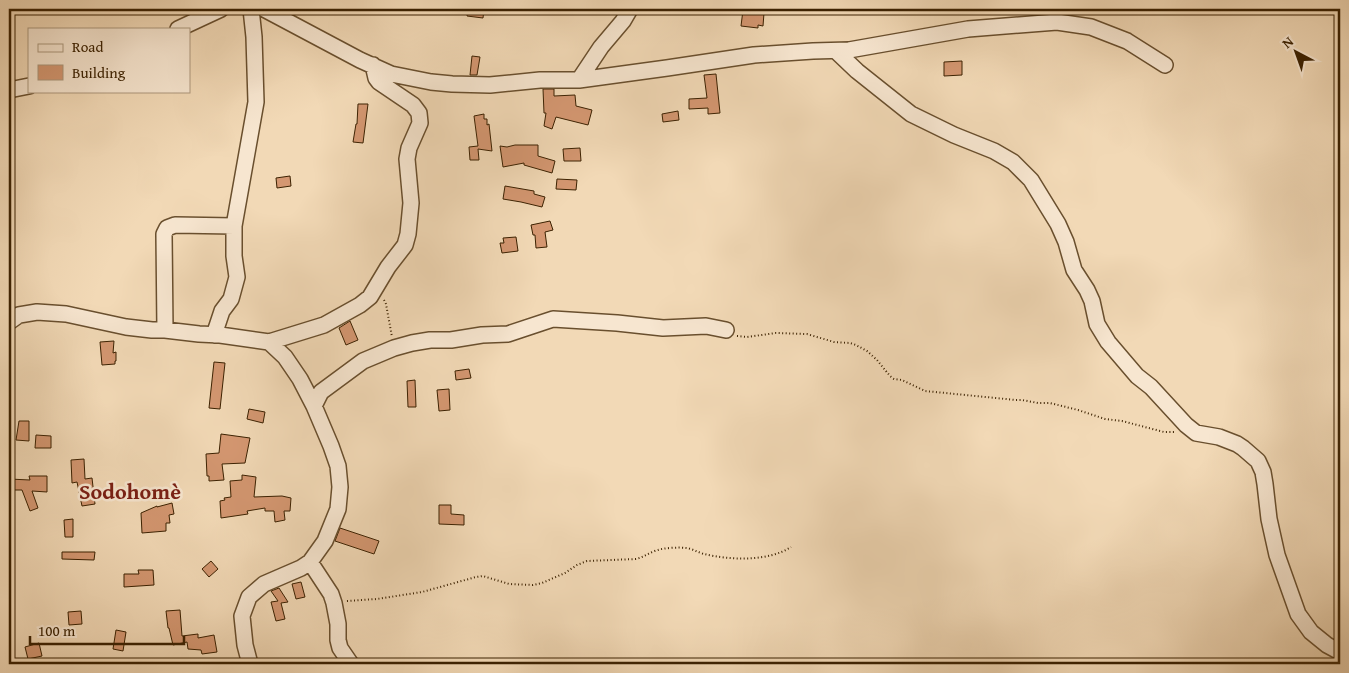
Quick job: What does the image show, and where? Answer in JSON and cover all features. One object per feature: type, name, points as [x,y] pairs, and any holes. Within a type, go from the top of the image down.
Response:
[{"type":"street","points":[[180,28],[205,12],[221,9]]},
{"type":"street","points":[[214,335],[222,311],[230,299],[237,277],[234,256],[234,226],[256,102],[251,9]]},
{"type":"street","points":[[264,9],[391,74],[452,84],[490,85],[540,80],[579,80],[754,55],[849,50],[968,29],[1056,22],[1091,27],[1127,41],[1165,65]]},
{"type":"street","points":[[579,80],[601,46],[623,21],[630,9]]},
{"type":"street","points":[[836,51],[857,71],[911,114],[954,135],[994,151],[1013,162],[1026,175],[1038,190],[1058,224],[1066,242],[1074,270],[1092,301],[1097,324],[1105,339],[1137,376],[1151,387],[1177,416],[1196,432],[1219,437],[1237,444],[1258,460],[1265,484],[1269,519],[1277,555],[1298,614],[1311,632],[1327,645],[1340,652]]},
{"type":"street","points":[[9,307],[37,312],[66,314],[126,327],[269,342],[324,326],[360,306],[370,297],[405,245],[411,203],[407,159],[409,148],[420,123],[419,113],[413,105],[379,82],[373,65]]},
{"type":"street","points":[[9,90],[28,86]]},
{"type":"street","points":[[164,330],[164,234],[168,228],[175,225],[234,226]]},
{"type":"street","points":[[9,322],[19,315],[37,312]]},
{"type":"street","points":[[314,406],[321,392],[363,361],[394,348],[430,340],[451,340],[482,335],[508,334],[553,319],[663,328],[706,326],[726,330]]},
{"type":"street","points":[[250,664],[245,645],[242,616],[248,597],[264,584],[301,568],[310,562],[325,541],[333,522],[338,509],[340,487],[338,466],[314,406],[300,379],[285,357],[269,342]]},
{"type":"street","points":[[310,562],[331,594],[338,624],[340,648],[351,664]]},
{"type":"path","points":[[377,284],[378,291],[386,304],[394,348]]},
{"type":"path","points":[[726,330],[731,331],[738,337],[776,333],[807,334],[834,342],[850,343],[867,350],[894,379],[902,380],[925,391],[1050,403],[1105,419],[1164,432],[1196,432]]},
{"type":"path","points":[[334,603],[422,592],[483,576],[509,584],[533,585],[565,573],[587,561],[644,557],[659,549],[685,548],[703,554],[742,558],[762,557],[782,552],[791,546]]},
{"type":"building","points":[[468,9],[484,9],[483,18],[467,16]]},
{"type":"building","points":[[743,10],[764,13],[763,26],[758,25],[758,28],[741,26]]},
{"type":"building","points":[[472,56],[480,57],[477,75],[470,75]]},
{"type":"building","points":[[962,61],[962,75],[944,76],[944,62]]},
{"type":"building","points":[[716,74],[720,113],[708,114],[708,108],[689,109],[689,99],[707,98],[704,75]]},
{"type":"building","points":[[543,89],[554,89],[554,96],[575,95],[576,106],[592,110],[588,125],[556,117],[552,129],[544,126],[546,113],[544,113]]},
{"type":"building","points":[[358,104],[368,104],[363,143],[353,142],[357,124]]},
{"type":"building","points":[[678,111],[679,120],[663,122],[662,114]]},
{"type":"building","points":[[484,114],[484,119],[487,119],[487,125],[489,124],[492,151],[478,149],[479,160],[470,160],[469,147],[478,146],[474,116]]},
{"type":"building","points":[[538,145],[538,156],[555,161],[552,173],[524,165],[524,163],[503,167],[500,146]]},
{"type":"building","points":[[580,148],[581,161],[564,161],[563,149]]},
{"type":"building","points":[[290,176],[291,186],[277,188],[276,178]]},
{"type":"building","points":[[557,179],[577,180],[576,190],[556,189]]},
{"type":"building","points":[[505,186],[534,191],[534,194],[545,197],[542,207],[503,199]]},
{"type":"building","points":[[550,221],[553,230],[545,232],[547,247],[536,248],[535,235],[533,235],[531,225]]},
{"type":"building","points":[[516,237],[518,251],[502,253],[500,243],[504,243],[503,238]]},
{"type":"building","points":[[350,321],[358,340],[346,345],[339,328]]},
{"type":"building","points":[[114,341],[113,353],[116,352],[115,364],[102,365],[100,342]]},
{"type":"building","points":[[214,362],[225,363],[220,409],[209,408]]},
{"type":"building","points":[[469,369],[471,378],[456,380],[455,371]]},
{"type":"building","points":[[415,380],[416,407],[408,407],[407,381]]},
{"type":"building","points":[[449,389],[450,410],[439,411],[437,390]]},
{"type":"building","points":[[249,409],[265,412],[263,423],[247,419]]},
{"type":"building","points":[[19,421],[29,421],[29,441],[16,440]]},
{"type":"building","points":[[221,434],[250,438],[245,463],[222,464],[224,480],[209,481],[206,454],[219,453]]},
{"type":"building","points":[[36,435],[51,436],[51,448],[35,448]]},
{"type":"building","points":[[84,459],[85,479],[92,478],[95,504],[82,506],[77,482],[72,483],[71,460]]},
{"type":"building","points":[[242,475],[256,477],[254,497],[282,496],[291,498],[290,511],[284,511],[285,520],[275,522],[274,511],[265,511],[265,508],[247,511],[248,514],[221,518],[220,501],[231,497],[230,481],[242,480]]},
{"type":"building","points":[[29,476],[47,476],[47,492],[32,491],[38,508],[30,511],[22,490],[9,490],[9,479],[30,480]]},
{"type":"building","points":[[172,503],[174,514],[169,515],[170,523],[166,523],[166,531],[142,533],[141,513],[157,506]]},
{"type":"building","points":[[439,505],[451,505],[451,514],[464,515],[464,525],[439,524]]},
{"type":"building","points":[[73,519],[73,537],[65,537],[64,520]]},
{"type":"building","points":[[340,528],[379,541],[374,554],[335,541]]},
{"type":"building","points":[[62,552],[95,552],[94,560],[62,559]]},
{"type":"building","points":[[211,561],[218,569],[209,577],[202,569]]},
{"type":"building","points":[[138,570],[153,570],[154,585],[124,587],[124,574],[139,574]]},
{"type":"building","points":[[301,582],[305,597],[296,599],[292,584]]},
{"type":"building","points":[[279,588],[288,602],[281,603],[285,619],[276,621],[271,602],[278,601],[271,591]]},
{"type":"building","points":[[180,610],[182,636],[198,634],[198,638],[214,635],[217,652],[202,654],[201,650],[188,649],[187,642],[173,645],[166,611]]},
{"type":"building","points":[[81,611],[82,624],[69,625],[68,612]]},
{"type":"building","points":[[116,630],[126,632],[123,651],[113,649]]},
{"type":"building","points":[[39,643],[42,656],[28,659],[25,647]]},
{"type":"district","name":"Sodohomè","points":[[130,491]]}]
